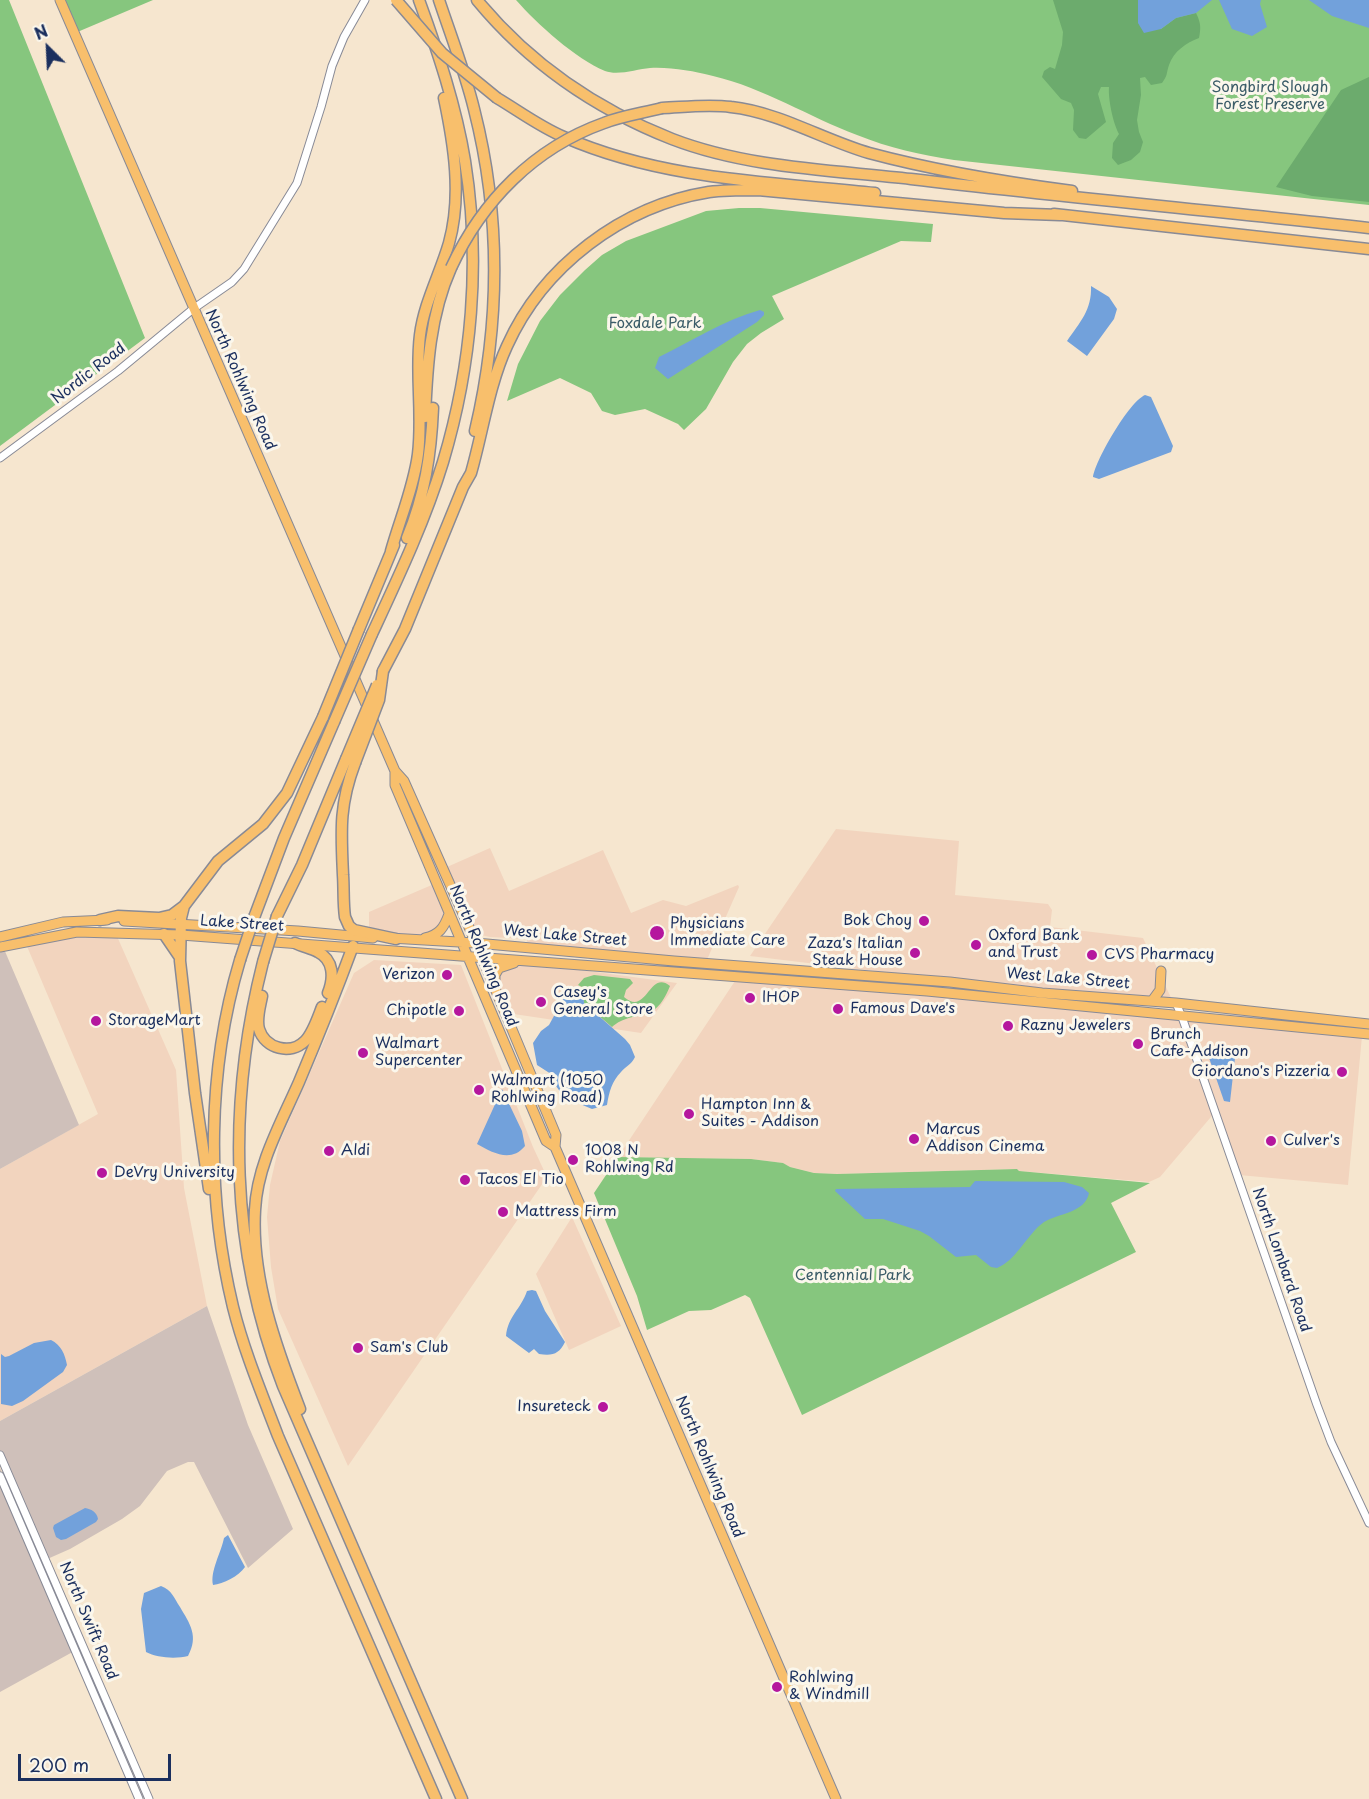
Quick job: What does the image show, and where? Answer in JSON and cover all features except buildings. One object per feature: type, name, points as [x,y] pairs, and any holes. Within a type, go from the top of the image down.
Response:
[{"type":"highway","points":[[396,0],[442,53],[496,98],[563,137],[604,153],[649,166],[679,172],[1369,249]]},
{"type":"highway","points":[[230,1294],[222,1246],[214,1161],[215,1111],[221,1050],[234,977],[284,838],[426,512],[443,461],[464,378],[472,300],[473,253],[465,161],[449,92],[419,0]]},
{"type":"highway","points":[[439,0],[475,110],[486,168],[494,250],[494,309],[488,369],[463,487]]},
{"type":"highway","points":[[477,0],[522,48],[556,77],[594,101],[636,122],[673,139],[699,147],[765,163],[1073,198],[1161,205],[1369,228]]},
{"type":"highway","points":[[391,551],[418,454],[420,332],[449,240],[456,204],[455,177],[446,109],[429,27]]},
{"type":"highway","points":[[100,920],[118,916],[159,918],[172,915],[184,906],[219,861],[270,816],[287,793],[323,717],[419,480],[425,444],[427,375],[436,310],[451,268],[468,235],[494,198],[522,171],[555,145],[604,123],[662,108],[732,107],[773,118],[868,152],[969,175],[1161,205]]},
{"type":"highway","points":[[462,1799],[277,1369],[264,1332],[248,1258],[239,1185],[238,1139],[241,1089],[251,1014],[280,917],[379,700],[384,668],[405,629],[463,487],[471,473],[497,369],[507,345],[544,286],[578,252],[630,218],[657,206],[708,192],[758,190],[1004,213],[1060,215]]},
{"type":"highway","points":[[394,586],[398,561],[419,507],[427,477],[432,436],[434,363],[432,338]]},
{"type":"highway","points":[[350,761],[341,810],[340,838],[345,917],[349,926],[354,930],[396,939]]},
{"type":"highway","points":[[184,906],[180,961],[217,1252],[243,1341],[279,1436],[436,1799]]},
{"type":"highway","points":[[164,934],[175,948],[180,961]]},
{"type":"highway","points":[[266,962],[258,1026],[263,1037],[272,1045],[282,1049],[292,1048],[307,1040],[332,980],[331,967],[323,955],[295,943]]},
{"type":"highway","points":[[334,1502],[273,1330],[256,1251],[255,1210],[264,1164],[322,1028],[353,946]]},
{"type":"main road","name":"North Rohlwing Road","points":[[60,0],[395,771],[404,781],[476,944],[556,1135],[555,1147],[836,1799]]},
{"type":"main road","name":"North Rohlwing Road","points":[[395,771],[395,785],[461,943],[546,1141],[555,1147]]},
{"type":"main road","points":[[415,939],[433,936],[440,932],[449,914]]},
{"type":"main road","name":"Lake Street","points":[[0,937],[63,922],[100,920],[295,943],[482,958]]},
{"type":"main road","name":"Lake Street","points":[[0,947],[77,932],[164,934],[181,930],[298,931],[476,944]]},
{"type":"main road","points":[[330,935],[343,938],[353,946]]},
{"type":"main road","name":"West Lake Street","points":[[476,944],[950,982],[1369,1024]]},
{"type":"main road","name":"West Lake Street","points":[[482,958],[927,991],[1369,1034]]},
{"type":"main road","points":[[496,992],[495,975],[499,968],[523,960]]},
{"type":"main road","points":[[1152,1001],[1160,990],[1161,971]]},
{"type":"street","name":"Nordic Road","points":[[0,458],[118,371],[193,309],[232,282],[244,269],[297,183],[330,70],[344,37],[365,0]]},
{"type":"street","name":"North Lombard Road","points":[[1176,1003],[1317,1405],[1331,1442],[1369,1523]]},
{"type":"street","name":"North Swift Road","points":[[0,1455],[149,1799]]},
{"type":"street","name":"North Swift Road","points":[[0,1476],[139,1799]]},
{"type":"shaded area","points":[[836,829],[959,841],[955,895],[1048,904],[1052,910],[1050,927],[1143,938],[1173,1002],[949,980],[750,956]]},
{"type":"shaded area","points":[[490,848],[509,891],[603,850],[631,913],[663,900],[686,906],[738,885],[739,887],[706,962],[528,946],[527,939],[481,935],[474,928],[447,867]]},
{"type":"shaded area","points":[[434,884],[447,914],[438,931],[413,937],[369,932],[369,912]]},
{"type":"shaded area","points":[[116,934],[176,1070],[184,1188],[207,1306],[0,1421],[0,1169],[98,1114],[26,944],[71,935]]},
{"type":"shaded area","points":[[4,949],[79,1125],[0,1169],[0,950]]},
{"type":"shaded area","points":[[374,960],[461,965],[547,1177],[348,1466],[278,1309],[271,1267],[267,1217],[270,1185],[280,1141],[354,973]]},
{"type":"shaded area","points":[[522,962],[677,983],[641,1033],[507,1013],[498,991],[500,969]]},
{"type":"shaded area","points":[[737,978],[1362,1036],[1348,1185],[1239,1175],[1216,1111],[1160,1177],[1149,1182],[1017,1169],[837,1174],[814,1173],[782,1163],[751,1159],[618,1157]]},
{"type":"shaded area","points":[[572,1217],[621,1326],[569,1350],[536,1274]]},
{"type":"shaded area","points":[[207,1306],[248,1425],[293,1529],[248,1568],[194,1462],[188,1462],[167,1471],[140,1506],[122,1519],[70,1549],[45,1560],[0,1454],[0,1421]]},
{"type":"shaded area","points":[[0,1468],[78,1649],[0,1692]]},
{"type":"green space","points":[[0,0],[9,0],[145,338],[0,446]]},
{"type":"green space","points":[[61,0],[153,0],[75,33]]},
{"type":"green space","name":"Songbird Slough Forest Preserve","points":[[516,0],[1369,0],[1369,205],[929,156],[881,144],[839,128],[768,95],[713,76],[666,68],[650,68],[622,73],[605,71],[582,58],[558,40]]},
{"type":"green space","points":[[1053,0],[1138,0],[1138,23],[1161,29],[1176,18],[1196,13],[1200,26],[1199,38],[1177,52],[1162,83],[1151,85],[1145,77],[1140,78],[1141,95],[1137,120],[1143,142],[1140,152],[1131,160],[1118,165],[1112,158],[1113,143],[1119,134],[1111,111],[1109,87],[1101,87],[1098,94],[1106,122],[1086,139],[1079,138],[1073,130],[1074,110],[1071,103],[1061,99],[1042,77],[1044,71],[1050,67],[1055,69],[1062,45],[1063,32]]},
{"type":"green space","points":[[1369,77],[1369,202],[1312,196],[1276,187],[1341,90]]},
{"type":"green space","name":"Foxdale Park","points":[[739,208],[933,224],[931,242],[901,241],[772,296],[784,319],[747,344],[733,362],[706,409],[684,430],[678,424],[645,409],[615,415],[602,411],[591,393],[560,378],[507,401],[518,364],[540,321],[560,295],[602,255],[626,241],[706,211]]},
{"type":"green space","points":[[594,975],[630,979],[633,983],[626,990],[624,997],[632,1002],[643,998],[657,983],[663,982],[670,986],[664,999],[651,1012],[621,1021],[612,1027],[584,1003],[582,987],[578,985],[584,978]]},
{"type":"green space","name":"Centennial Park","points":[[618,1157],[751,1159],[783,1163],[814,1173],[837,1174],[1017,1169],[1150,1183],[1111,1203],[1136,1252],[802,1415],[750,1298],[745,1295],[711,1310],[689,1311],[647,1330],[637,1296],[594,1193]]},
{"type":"water","points":[[1138,0],[1212,0],[1196,13],[1176,18],[1161,29],[1144,33],[1138,23]]},
{"type":"water","points":[[1219,0],[1261,0],[1260,4],[1267,27],[1252,36],[1232,29]]},
{"type":"water","points":[[1309,0],[1369,0],[1369,28],[1332,16]]},
{"type":"water","points":[[1091,286],[1109,297],[1117,309],[1114,319],[1087,356],[1067,341],[1081,322],[1087,309]]},
{"type":"water","points":[[760,310],[764,312],[764,315],[757,322],[668,379],[655,368],[659,357],[721,325]]},
{"type":"water","points":[[1145,395],[1151,397],[1173,446],[1171,452],[1099,479],[1093,477],[1100,458],[1122,419]]},
{"type":"water","points":[[569,993],[583,993],[584,1003],[625,1039],[635,1057],[615,1079],[607,1105],[592,1109],[573,1101],[569,1094],[561,1093],[551,1079],[551,1074],[537,1065],[533,1043],[541,1031],[549,1025],[565,996]]},
{"type":"water","points":[[1222,1044],[1236,1049],[1230,1102],[1224,1101],[1207,1052],[1210,1048]]},
{"type":"water","points":[[502,1089],[522,1131],[525,1146],[520,1151],[508,1155],[496,1153],[477,1144]]},
{"type":"water","points":[[975,1181],[1064,1182],[1082,1187],[1089,1193],[1087,1200],[1077,1209],[1044,1222],[1010,1259],[997,1268],[991,1267],[976,1255],[956,1257],[920,1231],[883,1219],[865,1219],[835,1191],[836,1189],[970,1187]]},
{"type":"water","points":[[527,1291],[536,1291],[545,1311],[565,1342],[555,1353],[539,1354],[534,1349],[529,1353],[506,1336],[509,1323]]},
{"type":"water","points":[[51,1340],[60,1347],[65,1357],[67,1365],[63,1372],[23,1401],[12,1406],[1,1404],[1,1354],[5,1357],[9,1356],[34,1343]]},
{"type":"water","points":[[85,1508],[95,1513],[98,1519],[96,1522],[66,1539],[61,1540],[56,1537],[54,1525]]},
{"type":"water","points":[[228,1535],[245,1567],[231,1579],[213,1585],[214,1568],[224,1538]]},
{"type":"water","points":[[161,1586],[172,1595],[192,1630],[193,1642],[188,1656],[156,1656],[146,1652],[141,1609],[144,1593]]},
{"type":"place","name":"Bok Choy","points":[[924,921]]},
{"type":"place","name":"Physicians Immediate Care","points":[[657,933]]},
{"type":"place","name":"Oxford Bank and Trust","points":[[976,945]]},
{"type":"place","name":"Zaza's Italian Steak House","points":[[915,953]]},
{"type":"place","name":"CVS Pharmacy","points":[[1092,955]]},
{"type":"place","name":"Verizon","points":[[447,975]]},
{"type":"place","name":"IHOP","points":[[750,998]]},
{"type":"place","name":"Casey's General Store","points":[[541,1002]]},
{"type":"place","name":"Famous Dave's","points":[[838,1009]]},
{"type":"place","name":"Chipotle","points":[[459,1011]]},
{"type":"place","name":"StorageMart","points":[[96,1021]]},
{"type":"place","name":"Razny Jewelers","points":[[1008,1026]]},
{"type":"place","name":"Brunch Cafe-Addison","points":[[1138,1044]]},
{"type":"place","name":"Walmart Supercenter","points":[[363,1053]]},
{"type":"place","name":"Giordano's Pizzeria","points":[[1342,1072]]},
{"type":"place","name":"Walmart (1050 Rohlwing Road)","points":[[479,1090]]},
{"type":"place","name":"Hampton Inn & Suites - Addison","points":[[689,1114]]},
{"type":"place","name":"Marcus Addison Cinema","points":[[914,1139]]},
{"type":"place","name":"Culver's","points":[[1271,1141]]},
{"type":"place","name":"Aldi","points":[[329,1151]]},
{"type":"place","name":"1008 N Rohlwing Rd","points":[[573,1160]]},
{"type":"place","name":"DeVry University","points":[[102,1173]]},
{"type":"place","name":"Tacos El Tio","points":[[465,1180]]},
{"type":"place","name":"Mattress Firm","points":[[503,1212]]},
{"type":"place","name":"Sam's Club","points":[[358,1348]]},
{"type":"place","name":"Insureteck","points":[[603,1407]]},
{"type":"place","name":"Rohlwing & Windmill","points":[[777,1687]]}]
